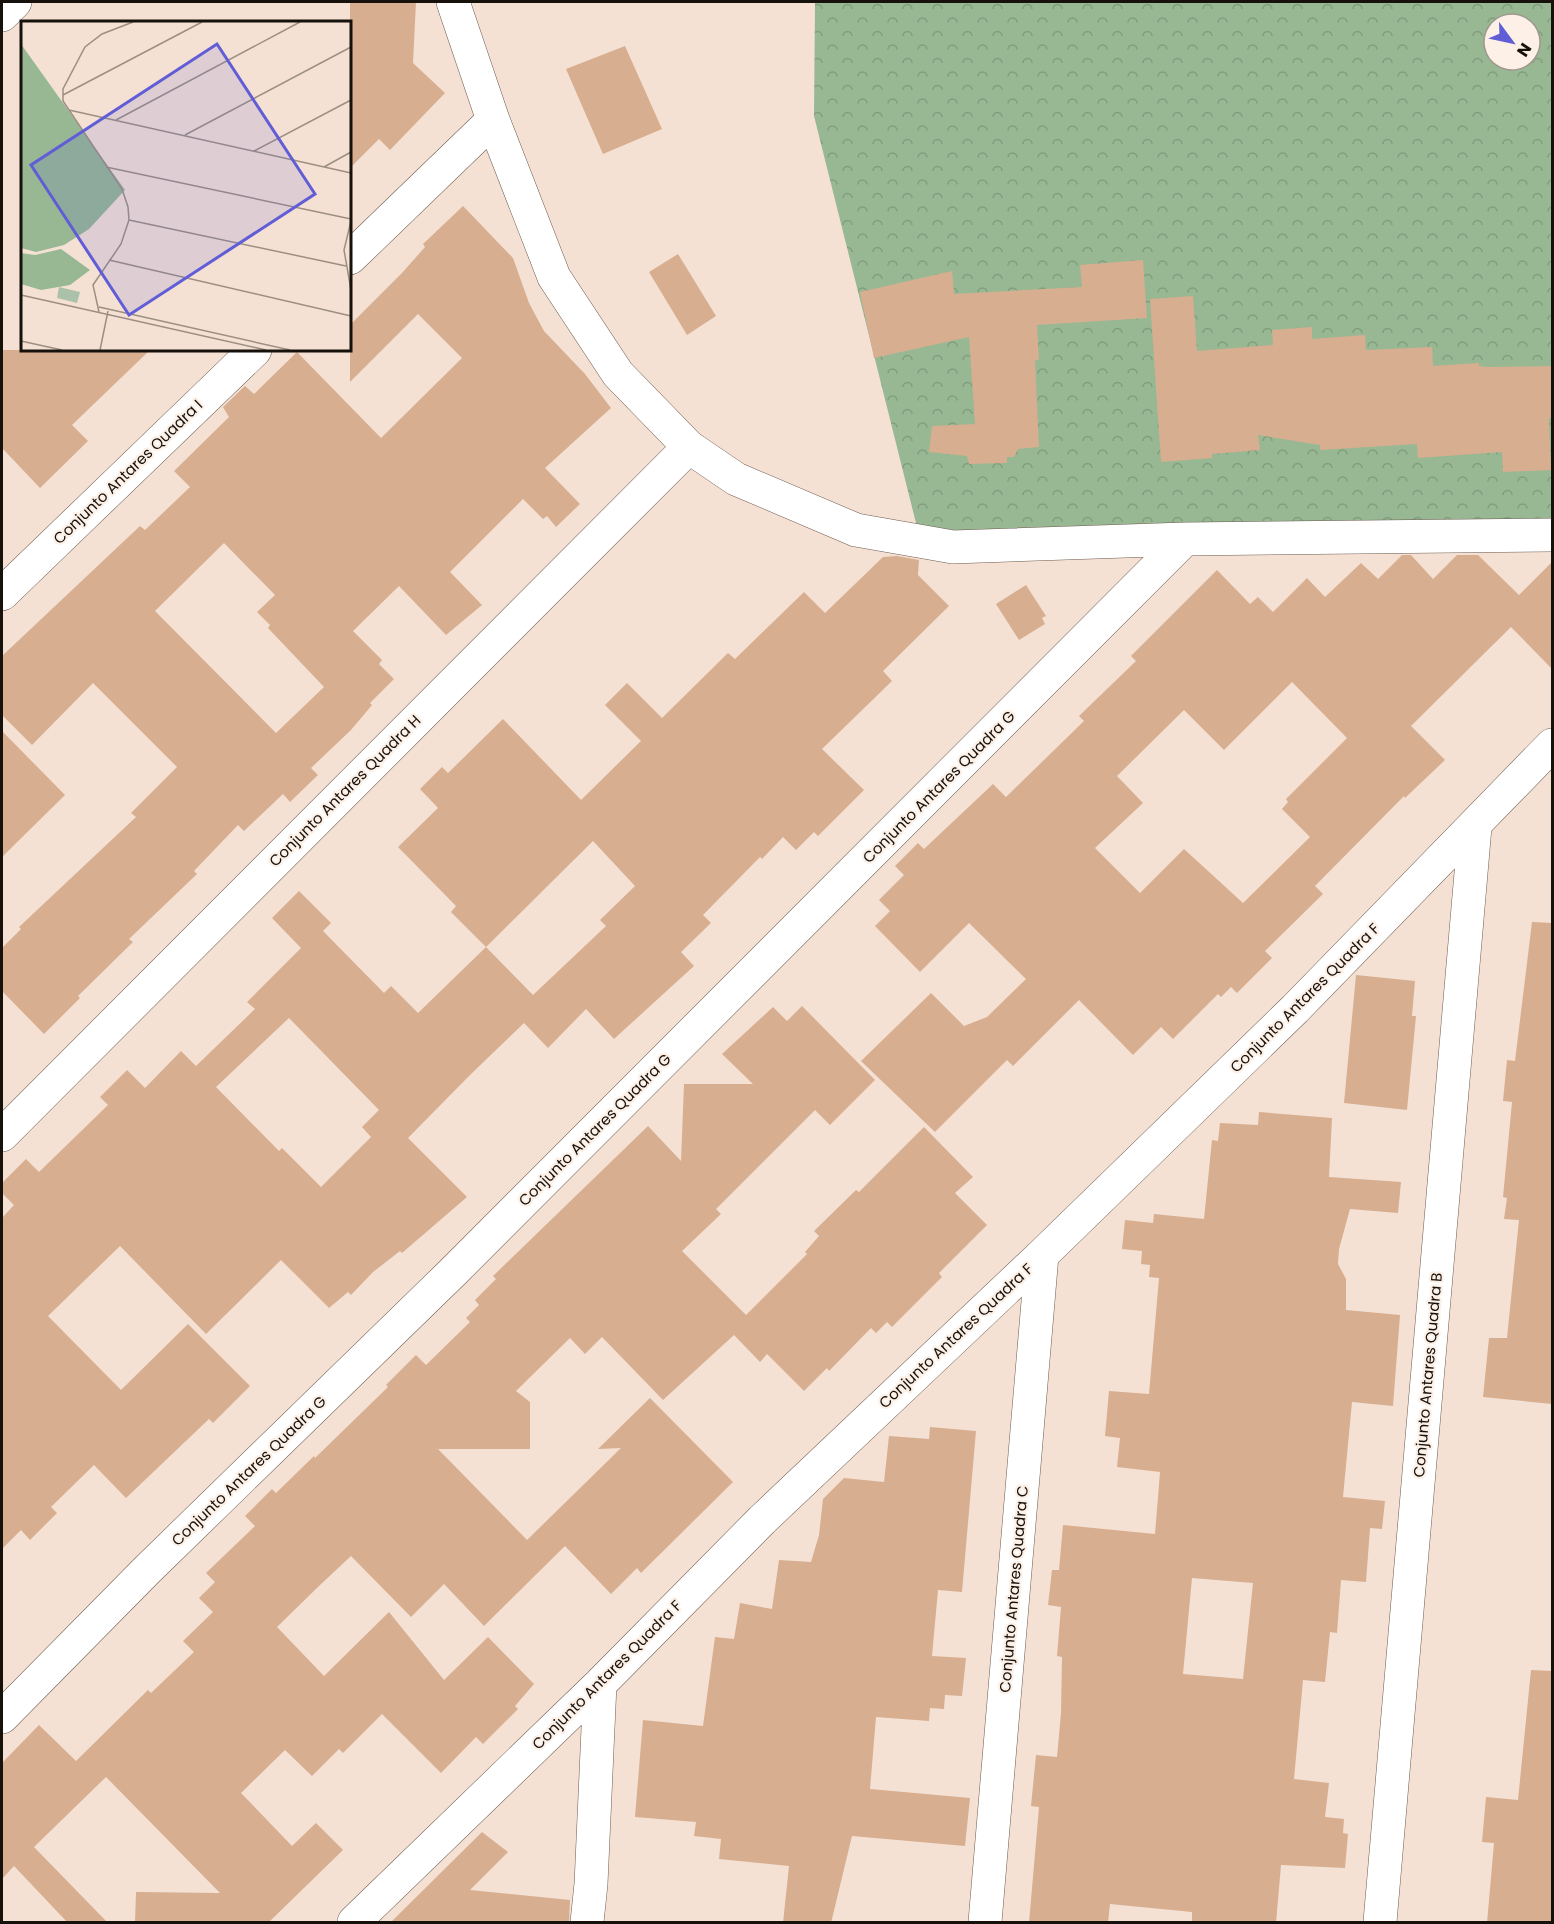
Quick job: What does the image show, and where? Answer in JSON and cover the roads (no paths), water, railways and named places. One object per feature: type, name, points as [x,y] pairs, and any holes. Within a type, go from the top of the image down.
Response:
[{"type":"street","points":[[2,15],[15,2]]},
{"type":"street","points":[[453,2],[493,120],[554,277],[618,374],[689,447],[736,479],[856,530],[953,547],[1185,539],[1552,535]]},
{"type":"street","points":[[351,257],[493,120]]},
{"type":"street","name":"Conjunto Antares Quadra I","points":[[2,594],[254,351]]},
{"type":"street","name":"Conjunto Antares Quadra H","points":[[2,1135],[689,447]]},
{"type":"street","name":"Conjunto Antares Quadra G","points":[[2,1717],[156,1562],[495,1231],[1185,539]]},
{"type":"street","name":"Conjunto Antares Quadra F","points":[[354,1923],[600,1684],[762,1520],[1042,1255],[1295,1008],[1552,745]]},
{"type":"street","name":"Conjunto Antares Quadra B","points":[[1380,1923],[1474,827]]},
{"type":"street","name":"Conjunto Antares Quadra C","points":[[986,1923],[1042,1255]]},
{"type":"street","points":[[587,1923],[600,1684]]}]
